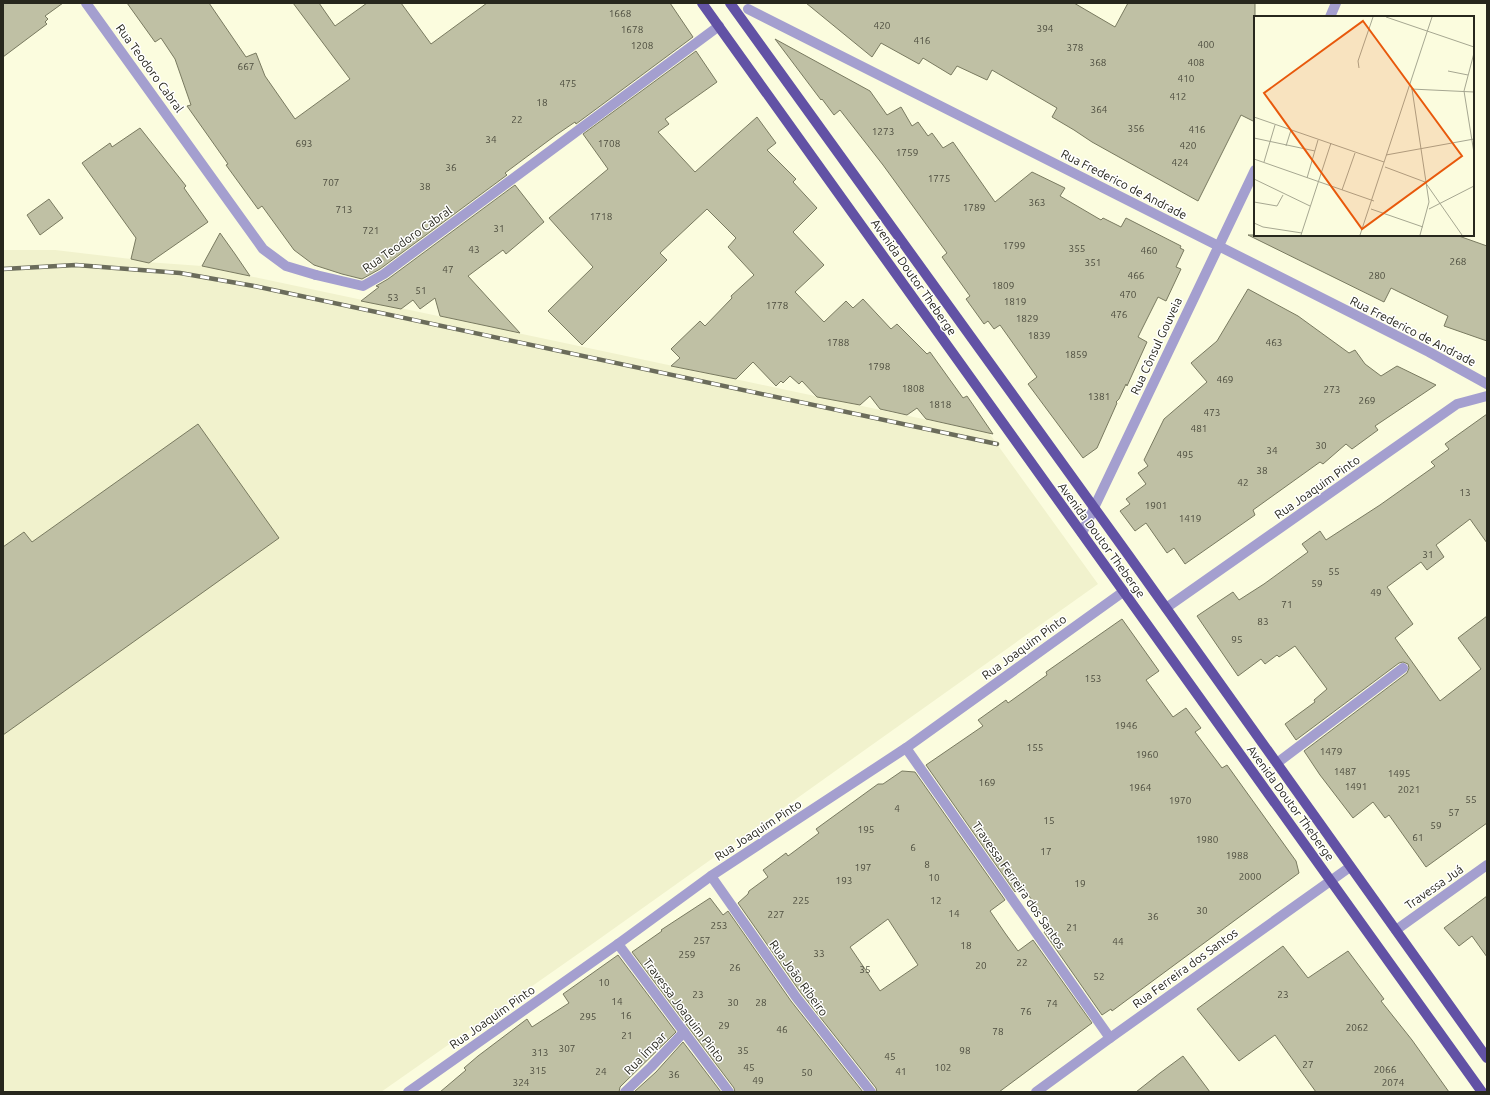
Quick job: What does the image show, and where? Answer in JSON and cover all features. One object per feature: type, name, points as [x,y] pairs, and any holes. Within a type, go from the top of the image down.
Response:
[{"type":"main road","name":"Avenida Doutor Theberge","points":[[702,3],[1482,1092]]},
{"type":"main road","name":"Avenida Doutor Theberge","points":[[730,3],[1094,507],[1487,1058]]},
{"type":"street","name":"Rua Teodoro Cabral","points":[[86,3],[263,249],[286,266],[363,286],[384,274],[719,26]]},
{"type":"street","points":[[1330,16],[1336,3]]},
{"type":"street","points":[[741,18],[750,6]]},
{"type":"street","name":"Rua Frederico de Andrade","points":[[750,6],[1422,349],[1487,384]]},
{"type":"street","name":"Rua Cônsul Gouveia","points":[[1082,533],[1254,172]]},
{"type":"street","name":"Rua Joaquim Pinto","points":[[1166,608],[1457,404],[1487,396]]},
{"type":"street","name":"Rua Joaquim Pinto","points":[[408,1092],[618,944],[710,876],[906,748],[1123,592]]},
{"type":"street","points":[[1277,763],[1403,668]]},
{"type":"street","name":"Travessa Ferreira dos Santos","points":[[906,748],[1110,1038]]},
{"type":"street","name":"Travessa Juá","points":[[1396,930],[1487,865]]},
{"type":"street","name":"Rua Ferreira dos Santos","points":[[1036,1092],[1350,867]]},
{"type":"street","name":"Rua João Ribeiro","points":[[710,876],[796,998],[871,1092]]},
{"type":"street","name":"Travessa Joaquim Pinto","points":[[618,944],[729,1092]]},
{"type":"street","name":"Rua Ímpar","points":[[625,1092],[652,1067],[684,1032]]},
{"type":"shaded area","points":[[3,250],[55,250],[146,262],[202,266],[989,433],[1098,584],[595,942],[381,1092],[3,1092]]},
{"type":"building","points":[[3,3],[63,3],[45,16],[48,19],[45,22],[47,24],[3,57]]},
{"type":"building","points":[[127,3],[209,3],[246,57],[256,53],[265,76],[295,119],[350,79],[293,3],[319,3],[335,26],[367,3],[401,3],[431,44],[487,3],[670,3],[693,37],[576,124],[575,122],[556,135],[505,173],[507,175],[380,269],[362,279],[314,265],[294,250],[262,206],[258,209],[226,165],[228,164],[187,106],[191,105],[175,59],[161,38],[155,42]]},
{"type":"building","points":[[806,3],[1074,3],[1115,27],[1128,3],[1255,3],[1254,122],[1241,115],[1198,201],[1092,142],[1052,117],[1057,108],[992,70],[987,80],[957,66],[951,75],[923,58],[919,64],[881,43],[872,57]]},
{"type":"building","points":[[775,39],[870,91],[887,115],[901,107],[912,126],[918,122],[928,136],[932,133],[943,148],[953,142],[995,202],[1032,172],[1065,188],[1060,196],[1101,220],[1103,218],[1121,227],[1126,218],[1181,246],[1180,248],[1184,250],[1176,267],[1181,269],[1166,301],[1158,297],[1138,337],[1147,342],[1127,386],[1126,384],[1116,402],[1117,403],[1097,448],[1083,458],[1028,384],[1037,377],[1000,325],[994,329],[988,321],[984,324],[966,299],[970,296],[942,257],[947,253],[883,165],[840,110],[834,115],[822,99],[821,100]]},
{"type":"building","points":[[696,51],[717,82],[665,119],[669,124],[658,132],[695,172],[757,117],[776,143],[767,150],[796,179],[793,182],[817,208],[793,232],[824,265],[795,292],[824,322],[846,301],[853,308],[863,299],[891,329],[897,324],[927,354],[930,352],[963,398],[967,396],[993,434],[926,419],[917,408],[907,415],[880,409],[870,396],[860,405],[817,397],[802,381],[799,384],[790,376],[783,383],[781,381],[776,386],[753,362],[736,379],[671,366],[680,358],[671,349],[700,321],[705,326],[732,298],[731,296],[754,275],[728,247],[736,238],[707,209],[660,253],[667,260],[582,345],[548,311],[593,267],[549,218],[608,169],[583,134]]},
{"type":"building","points":[[140,128],[186,186],[184,188],[208,222],[149,263],[131,259],[136,238],[82,163],[110,143],[112,147]]},
{"type":"building","points":[[515,185],[544,222],[506,254],[503,250],[468,276],[520,333],[440,316],[435,298],[420,309],[413,300],[401,309],[361,301],[379,287],[376,286],[388,279]]},
{"type":"building","points":[[49,199],[63,218],[40,235],[27,215]]},
{"type":"building","points":[[220,233],[235,254],[250,276],[202,266]]},
{"type":"building","points":[[1248,235],[1459,236],[1487,246],[1487,341],[1444,326],[1448,316],[1391,288],[1384,302]]},
{"type":"building","points":[[1248,289],[1298,316],[1349,353],[1355,350],[1365,364],[1381,376],[1397,366],[1436,385],[1375,426],[1378,430],[1352,449],[1346,444],[1323,464],[1320,462],[1253,510],[1255,515],[1185,564],[1174,548],[1167,553],[1146,523],[1135,531],[1120,511],[1130,504],[1126,499],[1146,484],[1138,473],[1148,466],[1144,460],[1164,419],[1207,382],[1191,363],[1217,341]]},
{"type":"building","points":[[1487,414],[1487,543],[1470,519],[1436,545],[1444,557],[1427,570],[1421,562],[1387,587],[1413,624],[1395,638],[1440,701],[1481,669],[1458,638],[1487,616],[1487,823],[1426,867],[1389,815],[1385,818],[1373,802],[1353,818],[1320,775],[1304,751],[1407,673],[1409,668],[1408,664],[1403,662],[1399,663],[1296,740],[1285,724],[1315,702],[1314,700],[1327,689],[1295,646],[1279,657],[1277,655],[1265,664],[1261,659],[1238,676],[1197,616],[1233,592],[1239,600],[1264,584],[1308,552],[1302,544],[1320,531],[1326,540],[1380,505],[1435,466],[1431,462],[1449,449],[1445,444]]},
{"type":"building","points":[[198,424],[279,538],[3,735],[3,547],[24,532],[32,542]]},
{"type":"building","points":[[1122,619],[1159,671],[1146,680],[1173,717],[1186,708],[1201,728],[1195,732],[1222,768],[1227,765],[1296,861],[1299,873],[1112,1011],[1111,1009],[1102,1015],[1044,932],[1051,927],[1022,886],[1015,892],[926,765],[983,726],[978,720],[1006,700],[1008,703],[1047,675],[1046,672]]},
{"type":"building","points":[[902,771],[915,772],[1005,900],[990,911],[1005,933],[1018,951],[1033,940],[1092,1023],[999,1092],[877,1092],[876,1088],[801,993],[738,903],[748,894],[749,891],[768,877],[763,870],[786,853],[788,856],[819,833],[816,829],[878,784],[883,784]],"holes":[[[888,919],[918,965],[880,991],[850,947]]]},
{"type":"building","points":[[1487,896],[1487,957],[1472,936],[1459,946],[1444,928]]},
{"type":"building","points":[[710,898],[723,915],[728,911],[791,1001],[863,1092],[735,1092],[734,1088],[632,952],[662,931],[661,930]]},
{"type":"building","points":[[1283,946],[1308,978],[1348,951],[1384,999],[1381,1001],[1412,1040],[1449,1092],[1316,1092],[1275,1035],[1239,1061],[1197,1009]]},
{"type":"building","points":[[618,955],[676,1032],[620,1087],[619,1092],[440,1092],[466,1070],[464,1068],[478,1056],[527,1019],[532,1027],[569,1003],[563,994]]},
{"type":"building","points":[[683,1042],[721,1092],[634,1092],[656,1072]]},
{"type":"building","points":[[1183,1056],[1210,1092],[1136,1092],[1160,1073]]},
{"type":"railway","points":[[3,269],[76,265],[180,273],[254,286],[997,444]]}]
